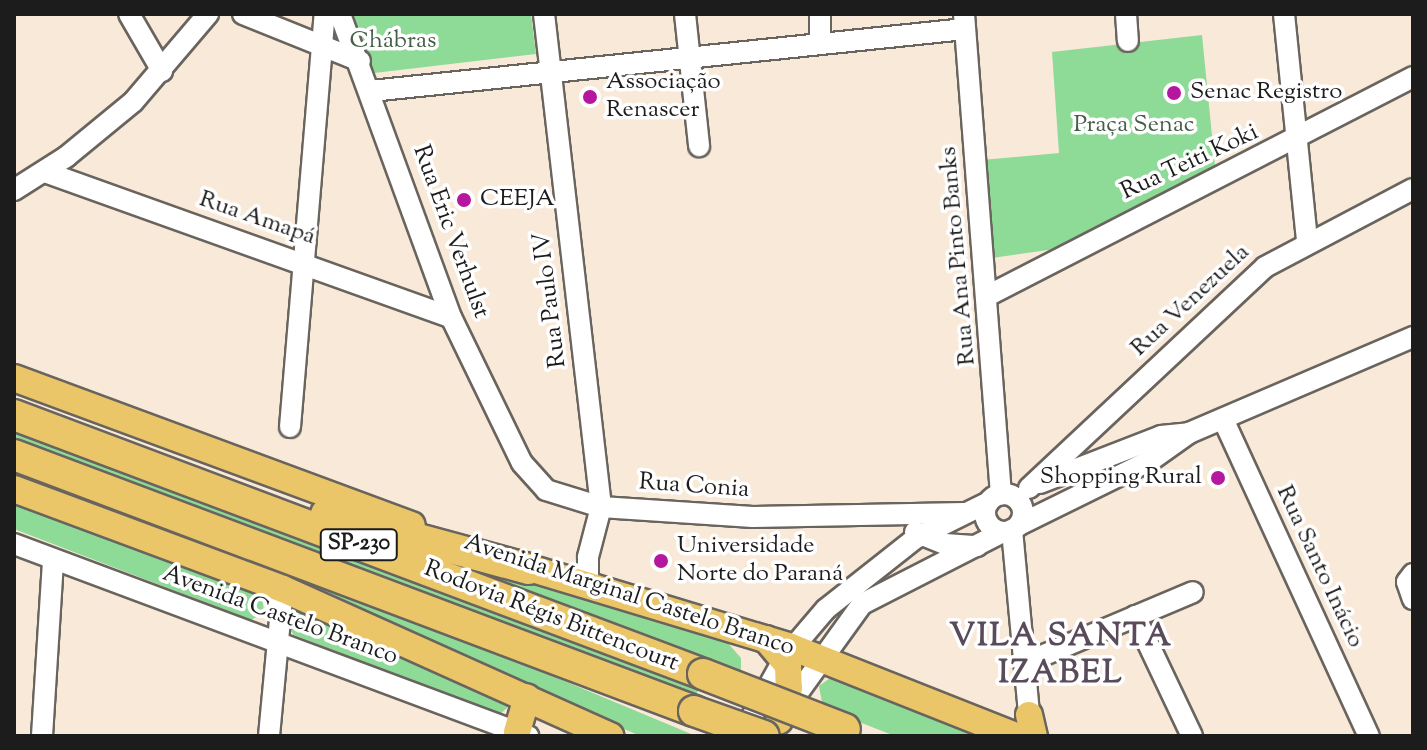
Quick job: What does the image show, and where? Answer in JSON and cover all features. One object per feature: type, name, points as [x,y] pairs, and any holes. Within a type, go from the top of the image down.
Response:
[{"type":"highway","points":[[22,419],[75,427],[295,506],[541,572]]},
{"type":"highway","name":"Rodovia Régis Bittencourt","points":[[22,419],[854,732]]},
{"type":"highway","name":"Rodovia Régis Bittencourt","points":[[14,455],[694,711],[772,731]]},
{"type":"main road","name":"Avenida Marginal Castelo Branco","points":[[14,378],[541,572],[781,648],[819,657],[1019,729]]},
{"type":"main road","points":[[14,489],[283,589],[610,736]]},
{"type":"main road","points":[[772,731],[789,688],[781,648]]},
{"type":"main road","points":[[523,734],[527,697]]},
{"type":"main road","points":[[751,736],[756,703]]},
{"type":"street","points":[[129,14],[162,71]]},
{"type":"street","points":[[14,190],[45,172],[118,115],[162,71],[208,14]]},
{"type":"street","points":[[243,14],[321,49],[360,61]]},
{"type":"street","points":[[290,427],[325,14]]},
{"type":"street","name":"Rua Eric Verhulst","points":[[340,14],[371,91],[451,317],[522,463]]},
{"type":"street","name":"Rua Paulo IV","points":[[544,14],[601,507],[586,566],[588,587]]},
{"type":"street","points":[[685,14],[699,146]]},
{"type":"street","points":[[820,14],[820,42]]},
{"type":"street","points":[[1126,14],[1128,41]]},
{"type":"street","points":[[1284,14],[1307,240]]},
{"type":"street","points":[[371,91],[820,42],[964,22]]},
{"type":"street","name":"Rua Ana Pinto Banks","points":[[964,22],[1007,495]]},
{"type":"street","name":"Rua Teiti Koki","points":[[989,295],[1120,224],[1295,141],[1413,77]]},
{"type":"street","name":"Rua Amapá","points":[[45,172],[451,317]]},
{"type":"street","name":"Rua Venezuela","points":[[1007,495],[1265,267],[1307,240],[1413,189]]},
{"type":"street","points":[[772,731],[819,657],[868,599],[1151,460],[1189,433],[1413,337]]},
{"type":"street","name":"Rua Santo Inácio","points":[[1223,419],[1369,736]]},
{"type":"street","points":[[741,736],[781,648],[840,595],[922,535],[1007,495],[1161,436],[1189,433]]},
{"type":"street","name":"Rua Conia","points":[[522,463],[557,496],[601,507],[762,517],[965,513]]},
{"type":"street","points":[[1006,533],[986,519],[1007,495]]},
{"type":"street","points":[[1007,495],[1022,508],[1006,533],[1025,663],[1019,729]]},
{"type":"street","points":[[881,517],[894,541],[886,561]]},
{"type":"street","name":"Rua Conia","points":[[881,517],[952,545],[1006,533]]},
{"type":"street","name":"Rua Paulo IV","points":[[541,572],[576,560],[595,532]]},
{"type":"street","name":"Avenida Castelo Branco","points":[[14,544],[523,734]]},
{"type":"street","points":[[42,736],[53,560]]},
{"type":"street","points":[[1413,574],[1407,582],[1413,599]]},
{"type":"street","points":[[269,736],[283,589]]},
{"type":"street","points":[[1025,663],[1193,592]]},
{"type":"street","points":[[1135,616],[1192,736]]},
{"type":"green space","name":"Chábras","points":[[352,14],[531,14],[536,54],[374,73]]},
{"type":"green space","name":"Praça Senac","points":[[1202,35],[1216,176],[1055,249],[992,258],[982,160],[1059,153],[1052,52]]},
{"type":"green space","points":[[14,426],[699,688],[693,702],[155,497],[14,439]]},
{"type":"green space","points":[[14,497],[262,594],[264,613],[251,620],[14,529]]},
{"type":"green space","points":[[224,550],[485,648],[696,736],[640,736]]},
{"type":"green space","points":[[406,552],[587,594],[727,642],[741,658],[741,672],[737,679]]},
{"type":"green space","points":[[293,607],[508,704],[507,708],[499,715],[294,635],[287,626]]},
{"type":"green space","points":[[833,676],[982,736],[895,736],[823,708],[819,686]]},
{"type":"place","name":"Senac Registro","points":[[1174,93]]},
{"type":"place","name":"Associação Renascer","points":[[590,97]]},
{"type":"place","name":"CEEJA","points":[[464,200]]},
{"type":"place","name":"Shopping Rural","points":[[1218,478]]},
{"type":"place","name":"Universidade Norte do Paraná","points":[[661,561]]},
{"type":"district","name":"VILA SANTA IZABEL","points":[[1061,656]]}]
